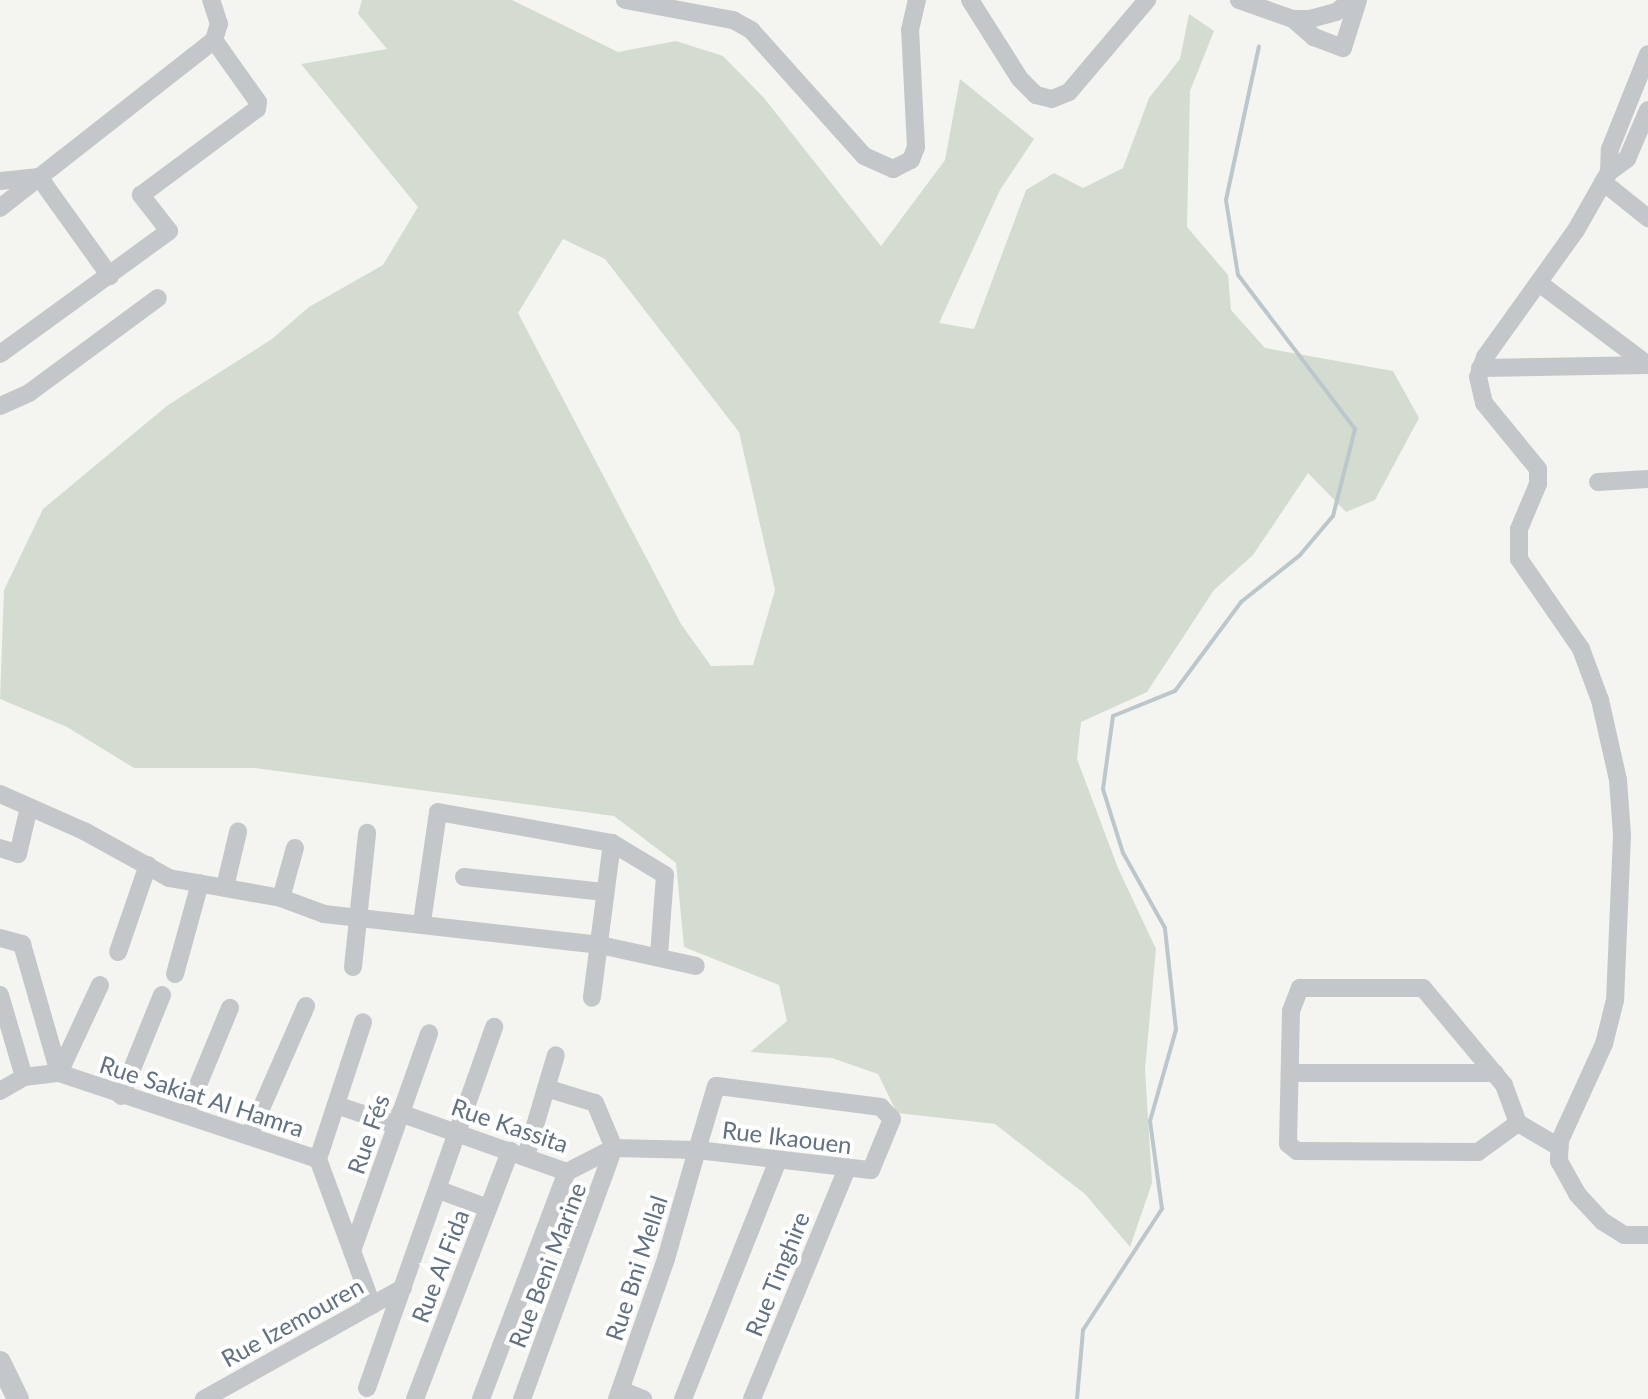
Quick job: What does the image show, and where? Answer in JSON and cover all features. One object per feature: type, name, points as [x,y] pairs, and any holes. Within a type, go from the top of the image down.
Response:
[{"type":"street","points":[[625,0],[733,20],[751,30],[864,156],[893,169],[911,160],[916,147],[910,30],[917,0]]},
{"type":"street","points":[[970,0],[1020,79],[1036,95],[1052,99],[1069,92],[1147,0]]},
{"type":"street","points":[[1239,0],[1293,19],[1314,37],[1343,48],[1355,0]]},
{"type":"street","points":[[1293,19],[1323,17],[1355,0]]},
{"type":"street","points":[[0,208],[39,177],[217,15],[258,102],[257,109],[141,195],[169,231],[0,354]]},
{"type":"street","points":[[1606,177],[1610,149],[1648,54]]},
{"type":"street","points":[[1648,110],[1627,159],[1606,177],[1539,283],[1480,368],[1484,403],[1538,469],[1538,484],[1519,529],[1519,559],[1571,631],[1591,674],[1611,740],[1621,808],[1615,1000],[1604,1044],[1559,1147],[1561,1167],[1589,1208],[1617,1232],[1648,1235]]},
{"type":"street","points":[[0,181],[39,177]]},
{"type":"street","points":[[39,177],[110,276]]},
{"type":"street","points":[[1606,177],[1648,218]]},
{"type":"street","points":[[1539,283],[1648,365]]},
{"type":"street","points":[[0,406],[29,393],[158,298]]},
{"type":"street","points":[[1480,368],[1648,365]]},
{"type":"street","points":[[1598,482],[1648,479]]},
{"type":"street","points":[[0,794],[84,831],[169,878],[281,898],[310,911],[600,945],[659,955],[696,966]]},
{"type":"street","points":[[9,851],[29,807]]},
{"type":"street","points":[[422,922],[438,812],[612,843],[665,875],[659,955]]},
{"type":"street","points":[[225,887],[238,832]]},
{"type":"street","points":[[353,967],[367,833]]},
{"type":"street","points":[[592,998],[612,843]]},
{"type":"street","points":[[281,898],[295,848]]},
{"type":"street","points":[[118,952],[148,865]]},
{"type":"street","points":[[464,877],[604,892]]},
{"type":"street","points":[[175,974],[200,883]]},
{"type":"street","points":[[0,938],[22,944],[59,1073]]},
{"type":"street","points":[[59,1073],[100,985]]},
{"type":"street","points":[[1518,1123],[1478,1152],[1297,1151],[1288,1144],[1291,1011],[1300,988],[1423,988],[1495,1073],[1518,1123],[1559,1147]]},
{"type":"street","points":[[0,995],[24,1077]]},
{"type":"street","points":[[121,1096],[162,995]]},
{"type":"street","points":[[249,1136],[306,1006]]},
{"type":"street","points":[[186,1114],[230,1008]]},
{"type":"street","points":[[318,1159],[363,1022]]},
{"type":"street","points":[[367,1388],[494,1027]]},
{"type":"street","name":"Rue Fés","points":[[352,1251],[429,1033]]},
{"type":"street","name":"Rue Al Fida","points":[[415,1399],[488,1208],[518,1154],[546,1088],[556,1055]]},
{"type":"street","points":[[0,1091],[24,1077],[59,1073]]},
{"type":"street","name":"Rue Sakiat Al Hamra","points":[[59,1073],[318,1159],[372,1305]]},
{"type":"street","points":[[1290,1073],[1495,1073]]},
{"type":"street","name":"Rue Bni Mellal","points":[[619,1394],[716,1086],[881,1107],[892,1119],[871,1170]]},
{"type":"street","points":[[546,1088],[595,1103],[614,1148]]},
{"type":"street","name":"Rue Kassita","points":[[336,1105],[459,1133],[567,1172],[614,1148],[697,1150]]},
{"type":"street","name":"Rue Beni Marine","points":[[522,1399],[614,1148]]},
{"type":"street","name":"Rue Ikaouen","points":[[697,1150],[871,1170]]},
{"type":"street","points":[[683,1399],[778,1160]]},
{"type":"street","name":"Rue Tinghire","points":[[752,1399],[847,1168]]},
{"type":"street","points":[[481,1399],[567,1172]]},
{"type":"street","points":[[439,1190],[488,1208]]},
{"type":"street","name":"Rue Izemouren","points":[[204,1399],[403,1288]]},
{"type":"street","points":[[1,1374],[6,1399]]},
{"type":"street","points":[[1,1374],[18,1399]]},
{"type":"street","points":[[619,1394],[643,1399]]},
{"type":"shaded area","points":[[362,0],[512,0],[618,52],[676,41],[723,56],[764,98],[881,246],[945,160],[960,79],[1034,139],[1000,190],[939,323],[974,329],[1026,190],[1054,173],[1083,188],[1123,168],[1149,98],[1180,59],[1189,14],[1214,31],[1190,91],[1187,227],[1228,275],[1231,310],[1265,348],[1393,371],[1419,418],[1375,500],[1346,512],[1308,473],[1253,555],[1214,590],[1147,692],[1081,722],[1077,759],[1118,868],[1156,949],[1145,1069],[1152,1183],[1130,1247],[1085,1194],[995,1124],[897,1113],[878,1074],[832,1058],[750,1052],[787,1021],[779,985],[684,947],[676,863],[614,816],[255,768],[134,768],[67,727],[0,699],[4,590],[43,509],[168,405],[272,339],[309,307],[383,265],[418,207],[301,64],[387,49],[358,14]],"holes":[[[563,239],[605,259],[739,432],[775,590],[753,665],[711,666],[681,624],[518,313]]]},
{"type":"waterway","points":[[1077,1399],[1083,1330],[1162,1209],[1150,1121],[1176,1030],[1165,928],[1123,853],[1103,789],[1113,716],[1175,691],[1241,602],[1300,555],[1333,516],[1355,429],[1238,275],[1226,200],[1259,46]]}]
